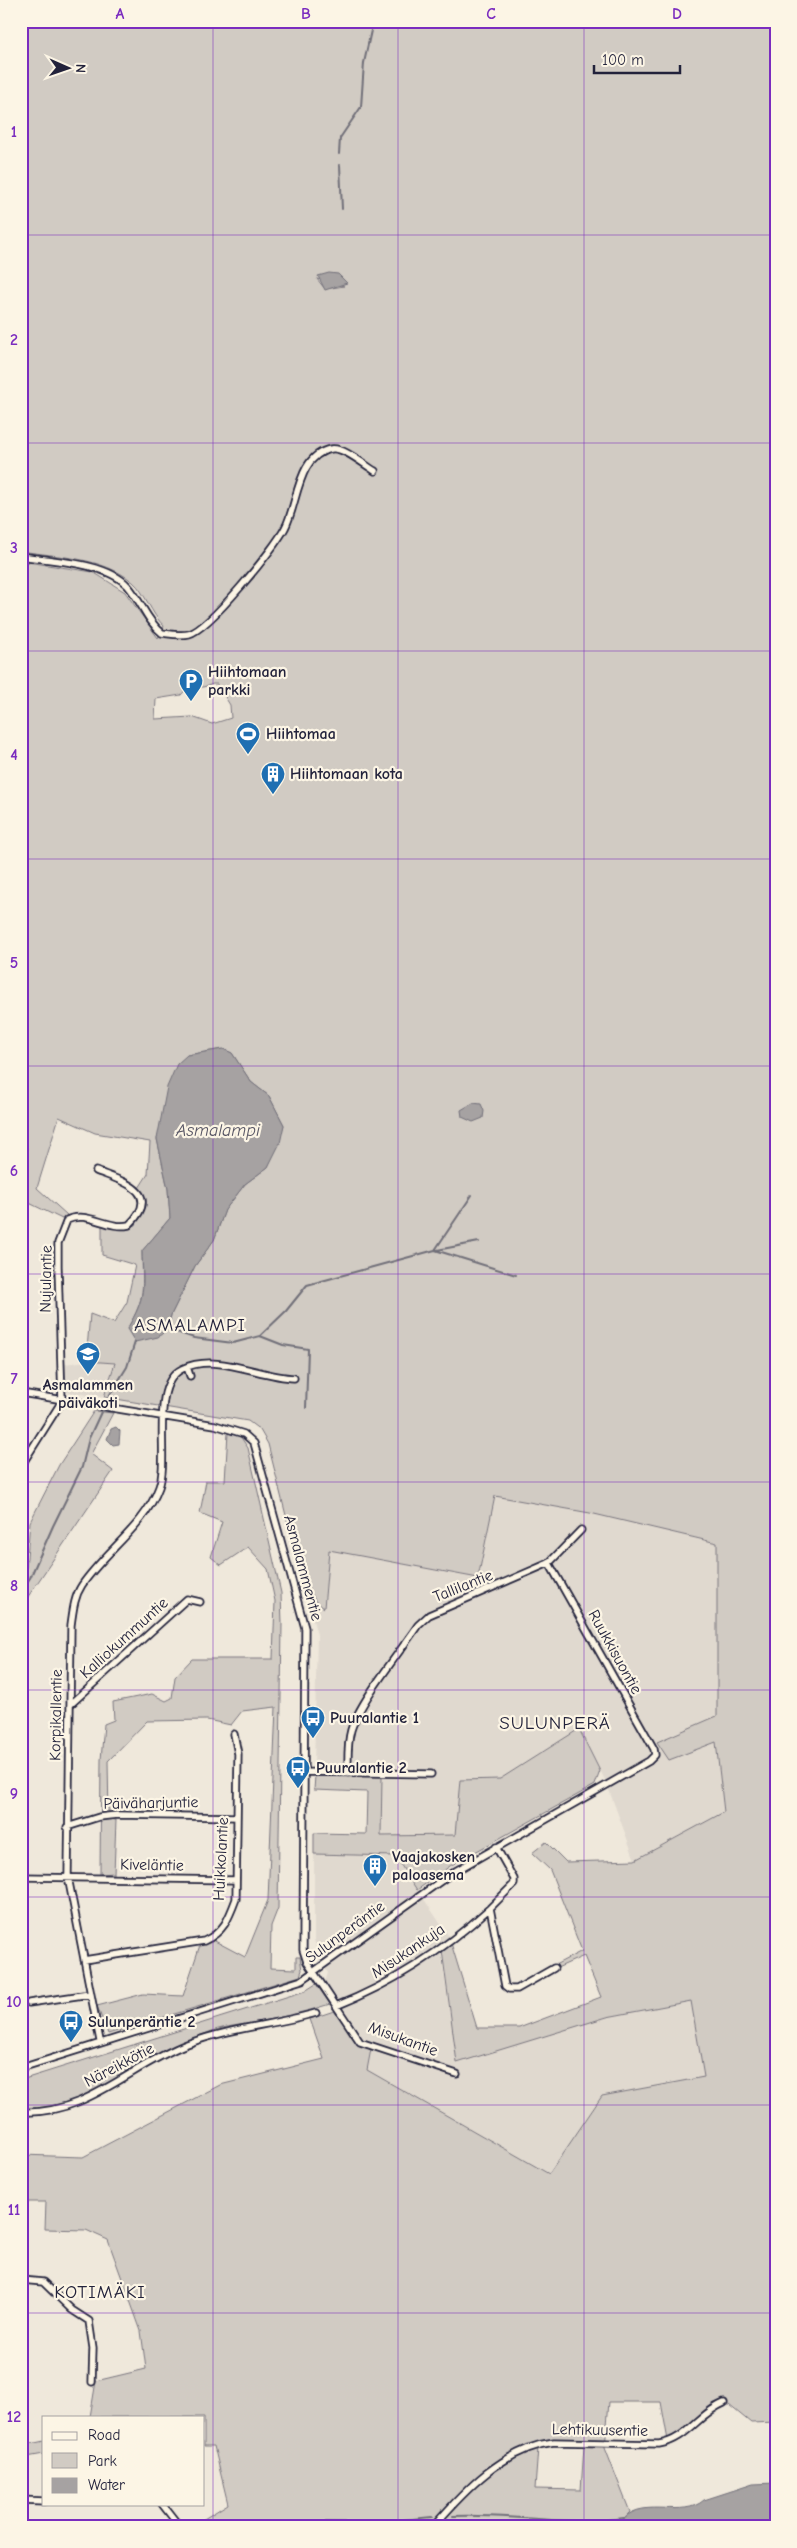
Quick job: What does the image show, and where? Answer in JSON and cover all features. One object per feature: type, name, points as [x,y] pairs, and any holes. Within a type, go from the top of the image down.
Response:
[{"type":"street","points":[[21,556],[94,567],[118,578],[128,586],[162,633],[190,634],[213,619],[277,543],[286,526],[307,465],[316,457],[331,449],[344,452],[374,471]]},
{"type":"street","name":"Nujulantie","points":[[62,1401],[58,1243],[64,1226],[67,1220],[80,1216],[113,1226],[129,1225],[138,1215],[142,1203],[139,1191],[134,1185],[96,1171]]},
{"type":"street","points":[[190,1376],[188,1367],[215,1363],[294,1378]]},
{"type":"street","name":"Korpikallentie","points":[[100,2041],[68,1877],[67,1827],[71,1625],[74,1604],[82,1586],[152,1504],[160,1485],[164,1464],[162,1416],[171,1378],[188,1367]]},
{"type":"street","name":"Asmalammentie","points":[[21,1393],[235,1430],[249,1437],[258,1450],[305,1628],[303,1950],[313,1972]]},
{"type":"street","points":[[21,1466],[62,1401]]},
{"type":"street","name":"Tallilantie","points":[[348,1773],[349,1744],[352,1729],[361,1710],[418,1626],[429,1615],[550,1563],[581,1530]]},
{"type":"street","name":"Ruukkisuontie","points":[[550,1563],[654,1749],[655,1755]]},
{"type":"street","name":"Kalliokummuntie","points":[[70,1705],[187,1599],[200,1602]]},
{"type":"street","name":"Huikkolantie","points":[[84,1960],[204,1941],[216,1936],[228,1921],[236,1899],[238,1754],[234,1734]]},
{"type":"street","name":"Sulunperäntie","points":[[21,2068],[100,2041],[292,1983],[313,1972],[452,1872],[649,1761],[655,1755]]},
{"type":"street","points":[[305,1772],[431,1774]]},
{"type":"street","name":"Päiväharjuntie","points":[[67,1827],[99,1817],[117,1815],[237,1817]]},
{"type":"street","name":"Misukankuja","points":[[336,2006],[370,1993],[467,1928],[490,1908],[514,1884],[514,1879],[496,1847]]},
{"type":"street","name":"Kiveläntie","points":[[21,1877],[236,1880]]},
{"type":"street","points":[[490,1908],[505,1986],[510,1989],[517,1989],[554,1968]]},
{"type":"street","name":"Misukantie","points":[[313,1972],[360,2042],[457,2074]]},
{"type":"street","points":[[30,2004],[90,1994]]},
{"type":"street","name":"Näreikkötie","points":[[21,2112],[38,2112],[66,2108],[184,2045],[216,2033],[316,2013]]},
{"type":"street","points":[[21,2280],[43,2282],[72,2310],[89,2320],[93,2348],[92,2382]]},
{"type":"street","name":"Lehtikuusentie","points":[[433,2527],[454,2502],[481,2477],[519,2452],[540,2444],[554,2442],[659,2444],[670,2442],[681,2436],[704,2415],[724,2403]]},
{"type":"street","points":[[21,2500],[42,2501]]},
{"type":"street","points":[[164,2506],[180,2527]]},
{"type":"shaded area","name":"Asmalammen päiväkoti","points":[[86,1361],[115,1363],[104,1397],[65,1392],[65,1364]]},
{"type":"shaded area","points":[[495,1496],[590,1513],[717,1543],[717,1717],[669,1759],[716,1742],[724,1813],[635,1860],[606,1782],[579,1729],[500,1779],[460,1780],[456,1835],[381,1836],[382,1771],[314,1768],[317,1635],[301,1575],[316,1602],[324,1607],[329,1550],[478,1578]]},
{"type":"shaded area","points":[[314,1854],[395,1856],[450,1938],[440,1945],[457,2062],[607,2017],[691,2001],[704,2077],[602,2096],[549,2174],[367,2070],[371,2049],[325,1982],[328,1973],[318,1956],[314,1939]]},
{"type":"green space","points":[[21,21],[776,21],[776,2422],[751,2423],[729,2405],[721,2406],[669,2446],[661,2402],[609,2402],[605,2448],[630,2512],[624,2518],[634,2527],[191,2527],[228,2504],[214,2446],[205,2446],[205,2416],[90,2416],[96,2381],[146,2369],[141,2331],[108,2240],[86,2230],[45,2229],[46,2202],[21,2202],[21,2155],[83,2157],[220,2085],[324,2059],[310,2019],[334,2011],[360,2045],[371,2049],[367,2070],[549,2174],[602,2096],[704,2077],[691,2001],[607,2017],[457,2063],[442,1950],[451,1943],[477,2028],[519,2028],[601,1997],[584,1956],[557,1968],[555,1965],[582,1951],[550,1870],[532,1853],[546,1842],[566,1862],[635,1860],[724,1812],[716,1742],[669,1760],[657,1742],[717,1716],[717,1543],[590,1513],[495,1496],[478,1578],[329,1550],[324,1608],[316,1602],[301,1575],[268,1444],[260,1430],[248,1421],[104,1397],[115,1363],[86,1361],[90,1314],[114,1323],[127,1302],[135,1265],[102,1255],[102,1225],[120,1229],[136,1225],[144,1203],[139,1188],[148,1174],[150,1142],[95,1133],[59,1117],[37,1188],[67,1215],[62,1219],[21,1199],[21,1171],[27,1148],[21,1146],[21,561],[93,572],[125,592],[158,638],[164,626],[133,582],[108,567],[65,557],[21,551]],"holes":[[[317,279],[344,286],[325,289]],[[217,684],[230,705],[231,718],[212,724],[192,717],[155,719],[156,699],[181,695],[189,686],[203,687]],[[223,1049],[232,1053],[251,1082],[269,1096],[284,1125],[268,1167],[245,1184],[225,1210],[214,1240],[195,1266],[171,1315],[168,1329],[127,1329],[141,1300],[143,1283],[142,1251],[170,1218],[168,1189],[157,1139],[187,1055]],[[556,2444],[584,2446],[581,2490],[535,2489],[538,2448]]]},
{"type":"green space","points":[[94,1411],[113,1413],[91,1454],[113,1471],[21,1607],[21,1569],[26,1569],[30,1522],[59,1465]]},
{"type":"green space","points":[[228,1433],[240,1436],[248,1448],[281,1593],[278,1908],[271,1926],[270,1968],[296,1969],[296,1957],[300,1957],[302,1970],[300,1976],[108,2034],[97,2006],[143,1994],[183,1996],[200,1945],[213,1940],[245,1957],[268,1900],[276,1707],[242,1711],[231,1725],[207,1720],[147,1721],[108,1761],[109,1819],[116,1820],[114,1873],[100,1874],[101,1760],[104,1724],[114,1720],[113,1702],[152,1694],[166,1701],[172,1698],[175,1677],[192,1659],[273,1659],[275,1601],[268,1569],[248,1547],[221,1565],[211,1557],[222,1522],[200,1513],[206,1481],[225,1481]]},
{"type":"green space","points":[[579,1729],[600,1771],[595,1785],[450,1866],[417,1890],[395,1856],[314,1854],[314,1833],[366,1834],[367,1792],[314,1790],[315,1776],[382,1776],[381,1836],[455,1835],[460,1780],[500,1779]]},
{"type":"green space","points":[[316,1984],[330,2004],[285,2016],[212,2031],[189,2041],[94,2092],[45,2108],[21,2109],[21,2080],[305,1991]]},
{"type":"green space","points":[[42,2441],[42,2454],[21,2458],[21,2446]]},
{"type":"water","points":[[329,273],[338,274],[347,283],[325,290],[318,276]]},
{"type":"water","name":"Asmalampi","points":[[223,1049],[232,1053],[251,1082],[269,1096],[284,1125],[280,1143],[268,1167],[245,1184],[225,1210],[214,1240],[195,1266],[171,1315],[168,1329],[158,1337],[135,1342],[127,1329],[141,1300],[142,1251],[170,1218],[168,1189],[157,1139],[167,1087],[177,1064],[187,1055]]},
{"type":"water","points":[[473,1103],[481,1104],[484,1111],[483,1118],[473,1122],[462,1117],[461,1110]]},
{"type":"water","points":[[116,1427],[120,1431],[119,1444],[113,1445],[107,1439],[111,1429]]},
{"type":"water","points":[[776,2483],[776,2527],[634,2527],[623,2525],[624,2518],[633,2512],[643,2509],[686,2508],[753,2484]]},
{"type":"waterway","points":[[339,154],[340,138],[361,107],[364,63],[373,21]]},
{"type":"waterway","points":[[340,165],[342,209]]},
{"type":"waterway","points":[[168,1329],[194,1338],[233,1343],[260,1336],[286,1311],[307,1285],[435,1250],[472,1195]]},
{"type":"waterway","points":[[437,1250],[479,1242]]},
{"type":"waterway","points":[[435,1250],[516,1275]]},
{"type":"waterway","points":[[260,1336],[283,1345],[308,1349],[306,1408]]},
{"type":"waterway","points":[[109,1396],[127,1367],[135,1342]]},
{"type":"waterway","points":[[21,1591],[30,1578],[82,1467],[89,1438],[101,1412]]},
{"type":"waterway","points":[[453,2516],[496,2516],[560,2521],[624,2518]]},
{"type":"waterway","points":[[308,2527],[320,2522],[373,2523],[432,2517]]},
{"type":"place","name":"Hiihtomaan parkki","points":[[191,702]]},
{"type":"place","name":"Hiihtomaa","points":[[248,755]]},
{"type":"place","name":"Hiihtomaan kota","points":[[273,795]]},
{"type":"place","name":"Asmalammen päiväkoti","points":[[88,1375]]},
{"type":"place","name":"Puuralantie 1","points":[[313,1739]]},
{"type":"place","name":"Puuralantie 2","points":[[298,1789]]},
{"type":"place","name":"Vaajakosken paloasema","points":[[375,1887]]},
{"type":"place","name":"Sulunperäntie 2","points":[[71,2043]]},
{"type":"district","name":"ASMALAMPI","points":[[190,1325]]},
{"type":"district","name":"SULUNPERÄ","points":[[555,1723]]},
{"type":"district","name":"KOTIMÄKI","points":[[100,2292]]}]
